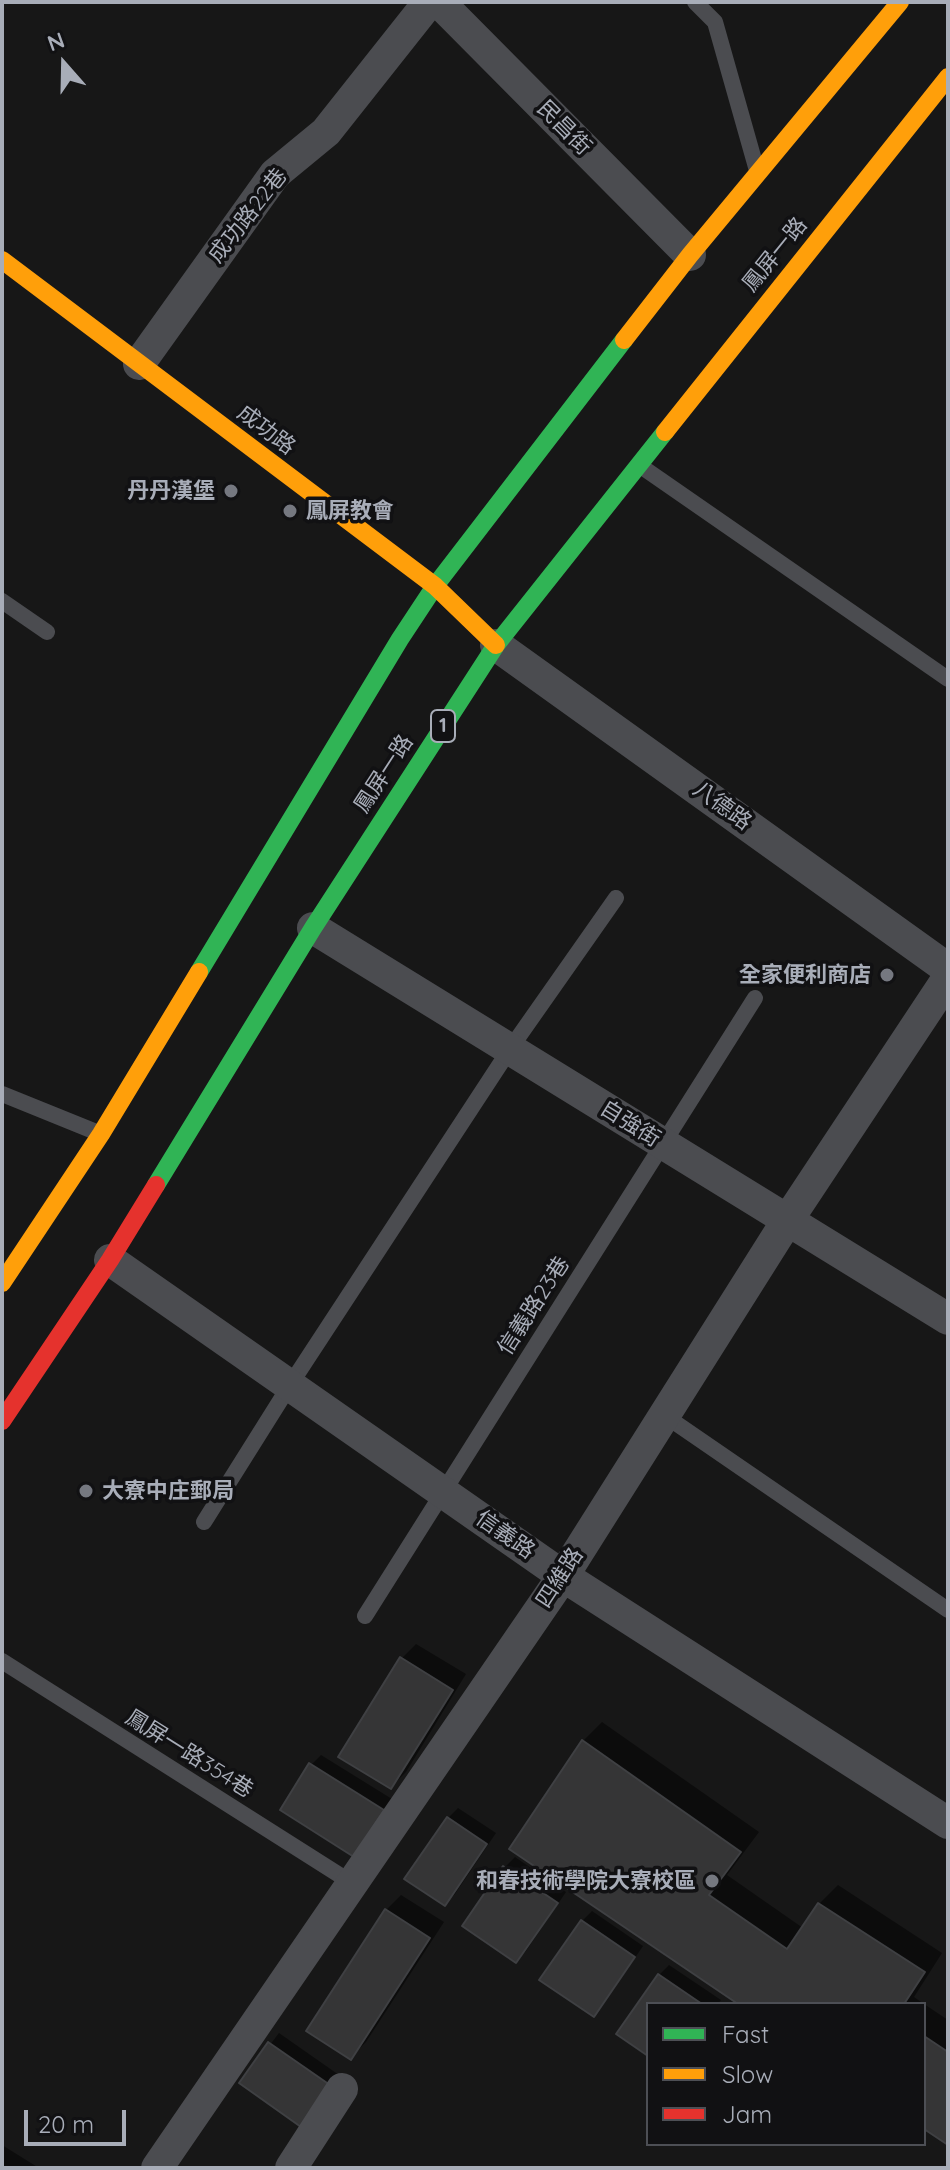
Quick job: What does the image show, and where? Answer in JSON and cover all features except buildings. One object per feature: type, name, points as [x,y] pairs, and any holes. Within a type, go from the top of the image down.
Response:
[{"type":"main road","points":[[2,1283],[101,1134],[391,652],[435,586],[690,255],[900,2]]},
{"type":"main road","name":"鳳屏一路","points":[[2,1421],[110,1260],[313,928],[496,645],[948,77]]},
{"type":"main road","name":"成功路","points":[[2,260],[435,586],[496,645]]},
{"type":"street","name":"成功路22巷","points":[[139,364],[275,174],[326,132],[429,2]]},
{"type":"street","name":"民昌街","points":[[439,2],[690,255]]},
{"type":"street","name":"八德路","points":[[496,645],[948,969]]},
{"type":"street","name":"自強街","points":[[313,928],[948,1319]]},
{"type":"street","name":"四維路","points":[[157,2168],[563,1576],[787,1221],[948,978]]},
{"type":"street","name":"信義路","points":[[110,1260],[563,1576],[948,1823]]},
{"type":"street","points":[[297,2166],[342,2089]]},
{"type":"lane","points":[[695,2],[715,22],[758,172]]},
{"type":"lane","points":[[638,464],[948,679]]},
{"type":"lane","points":[[2,601],[47,632]]},
{"type":"lane","points":[[204,1522],[510,1049],[616,898]]},
{"type":"lane","name":"信義路23巷","points":[[365,1616],[755,998]]},
{"type":"lane","points":[[2,1094],[101,1134]]},
{"type":"lane","points":[[664,1415],[948,1610]]},
{"type":"lane","name":"鳳屏一路354巷","points":[[2,1661],[352,1883]]},
{"type":"traffic: fast","points":[[199,972],[435,586],[624,340]]},
{"type":"traffic: fast","points":[[156,1185],[313,928],[496,645],[665,432]]},
{"type":"traffic: slow","points":[[624,340],[690,255],[900,2]]},
{"type":"traffic: slow","points":[[665,432],[948,77]]},
{"type":"traffic: slow","points":[[2,260],[435,586],[496,645]]},
{"type":"traffic: slow","points":[[2,1283],[101,1134],[199,972]]},
{"type":"traffic: jam","points":[[2,1421],[110,1260],[156,1185]]},
{"type":"place","name":"丹丹漢堡","points":[[231,491]]},
{"type":"place","name":"鳳屏教會","points":[[290,511]]},
{"type":"place","name":"全家便利商店","points":[[887,975]]},
{"type":"place","name":"大寮中庄郵局","points":[[86,1491]]},
{"type":"place","name":"和春技術學院大寮校區","points":[[712,1881]]}]
